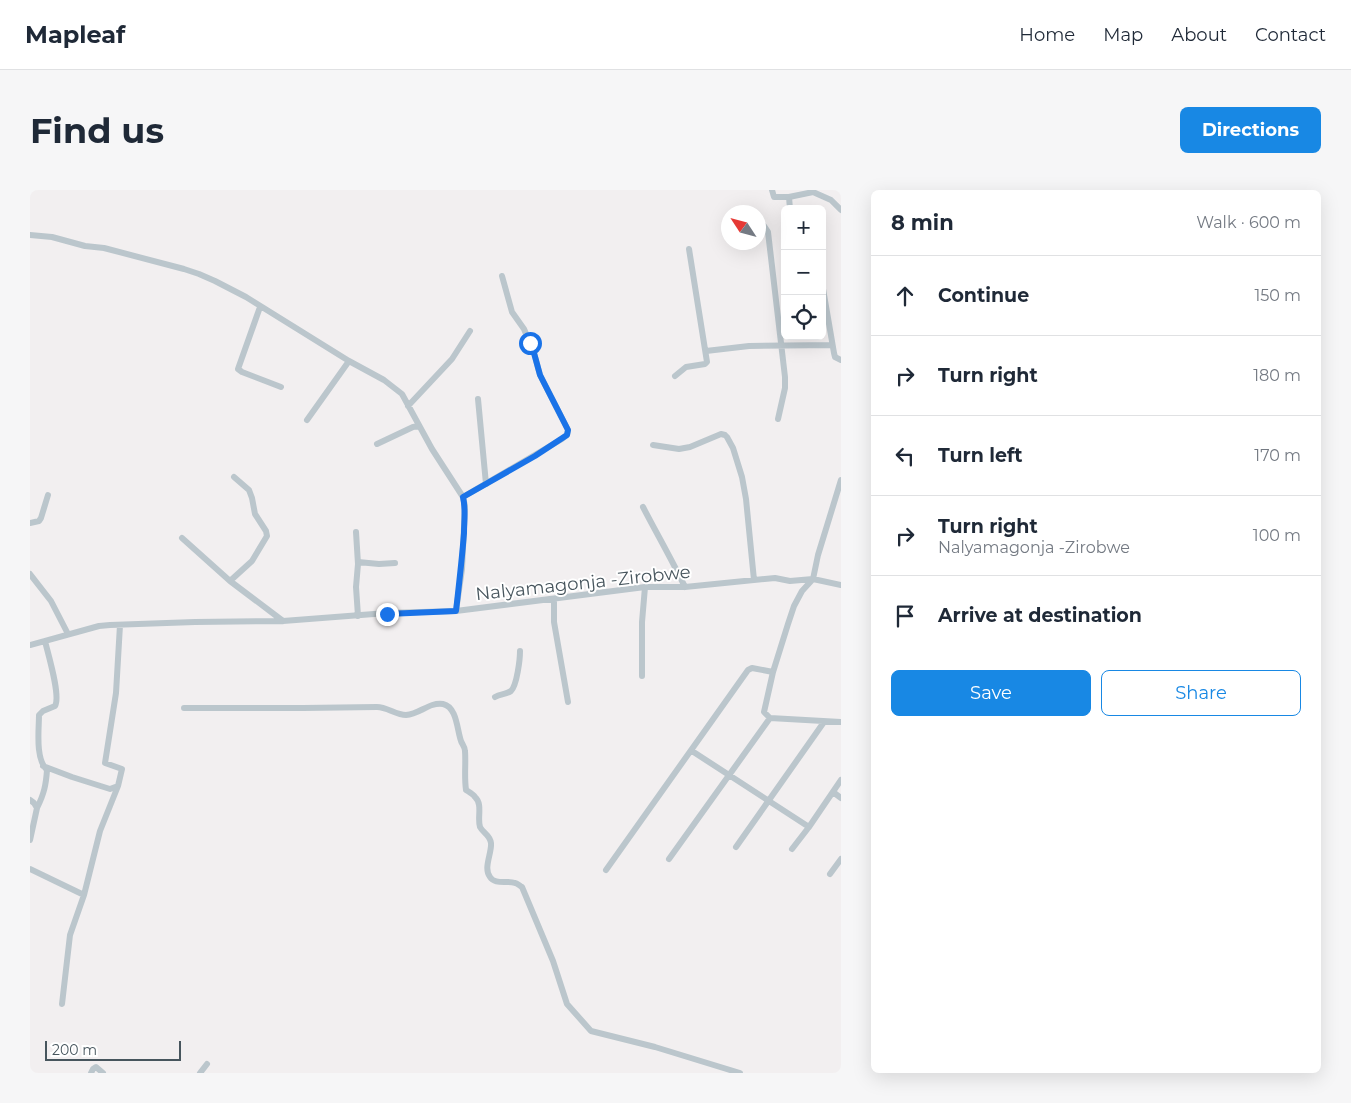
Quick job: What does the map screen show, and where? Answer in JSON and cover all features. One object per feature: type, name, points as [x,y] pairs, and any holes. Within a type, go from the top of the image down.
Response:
[{"type":"street","points":[[772,190],[774,197],[813,192],[831,200],[841,210]]},
{"type":"street","points":[[790,196],[790,205]]},
{"type":"street","points":[[766,229],[768,232],[785,376],[778,419]]},
{"type":"street","points":[[30,235],[52,237],[85,246],[104,248],[184,269],[215,281],[246,297],[349,361],[384,380],[402,394],[432,449],[463,497],[465,506],[463,552],[456,611]]},
{"type":"street","points":[[674,376],[686,367],[706,363],[706,351],[689,249]]},
{"type":"street","points":[[463,497],[562,439],[567,435],[568,430],[540,375],[534,353],[524,329],[512,312],[502,276]]},
{"type":"street","points":[[824,295],[835,357],[841,360]]},
{"type":"street","points":[[260,307],[238,369],[281,387]]},
{"type":"street","points":[[408,406],[452,360],[470,331]]},
{"type":"street","points":[[706,351],[749,346],[832,345]]},
{"type":"street","points":[[308,420],[349,361]]},
{"type":"street","points":[[478,399],[486,484]]},
{"type":"street","points":[[377,444],[419,426]]},
{"type":"street","points":[[653,445],[679,449],[690,447],[721,434],[727,437],[733,448],[744,486],[754,580]]},
{"type":"street","points":[[230,580],[252,561],[267,536],[266,531],[255,514],[249,490],[234,477]]},
{"type":"street","points":[[841,480],[818,554],[813,579],[802,591],[794,606],[773,672],[764,708],[770,718],[841,722]]},
{"type":"street","points":[[30,523],[39,521],[41,518],[48,494]]},
{"type":"street","points":[[644,508],[684,587]]},
{"type":"street","points":[[356,532],[358,616]]},
{"type":"street","points":[[182,538],[230,580],[283,621]]},
{"type":"street","points":[[358,562],[395,563]]},
{"type":"street","points":[[30,574],[51,601],[68,634]]},
{"type":"street","name":"Nalyamagonja -Zirobwe","points":[[30,645],[99,626],[283,621],[456,611],[645,587],[684,587],[775,578],[790,581],[813,579],[841,585]]},
{"type":"street","points":[[642,676],[642,622],[645,587]]},
{"type":"street","points":[[554,599],[554,622],[568,702]]},
{"type":"street","points":[[62,1004],[70,935],[84,895],[100,830],[118,786],[122,769],[105,763],[116,693],[120,625]]},
{"type":"street","points":[[30,840],[36,808],[46,786],[47,770],[43,766],[39,752],[39,715],[43,711],[55,706],[57,700],[53,672],[45,641]]},
{"type":"street","points":[[495,697],[509,692],[513,688],[516,681],[520,651]]},
{"type":"street","points":[[606,870],[748,670],[752,668],[773,672]]},
{"type":"street","points":[[184,708],[384,707],[405,715],[412,714],[431,705],[443,704],[448,706],[454,715],[465,750],[466,790],[475,796],[477,800],[480,826],[490,838],[491,844],[487,870],[489,876],[499,882],[516,883],[522,887],[554,961],[567,1004],[591,1031],[654,1047],[740,1073]]},
{"type":"street","points":[[669,859],[770,718]]},
{"type":"street","points":[[736,847],[824,722]]},
{"type":"street","points":[[31,751],[39,752]]},
{"type":"street","points":[[692,751],[809,827]]},
{"type":"street","points":[[43,766],[110,789],[118,786]]},
{"type":"street","points":[[792,848],[809,827],[841,780]]},
{"type":"street","points":[[833,792],[841,798]]},
{"type":"street","points":[[30,800],[36,808]]},
{"type":"street","points":[[830,874],[841,859]]},
{"type":"street","points":[[30,869],[84,895]]},
{"type":"street","points":[[200,1073],[207,1064]]},
{"type":"street","points":[[91,1073],[96,1067],[103,1073]]},
{"type":"route","points":[[387,614],[456,611],[462,569],[465,506],[463,497],[535,456],[567,435],[568,430],[540,375],[530,343]]}]
